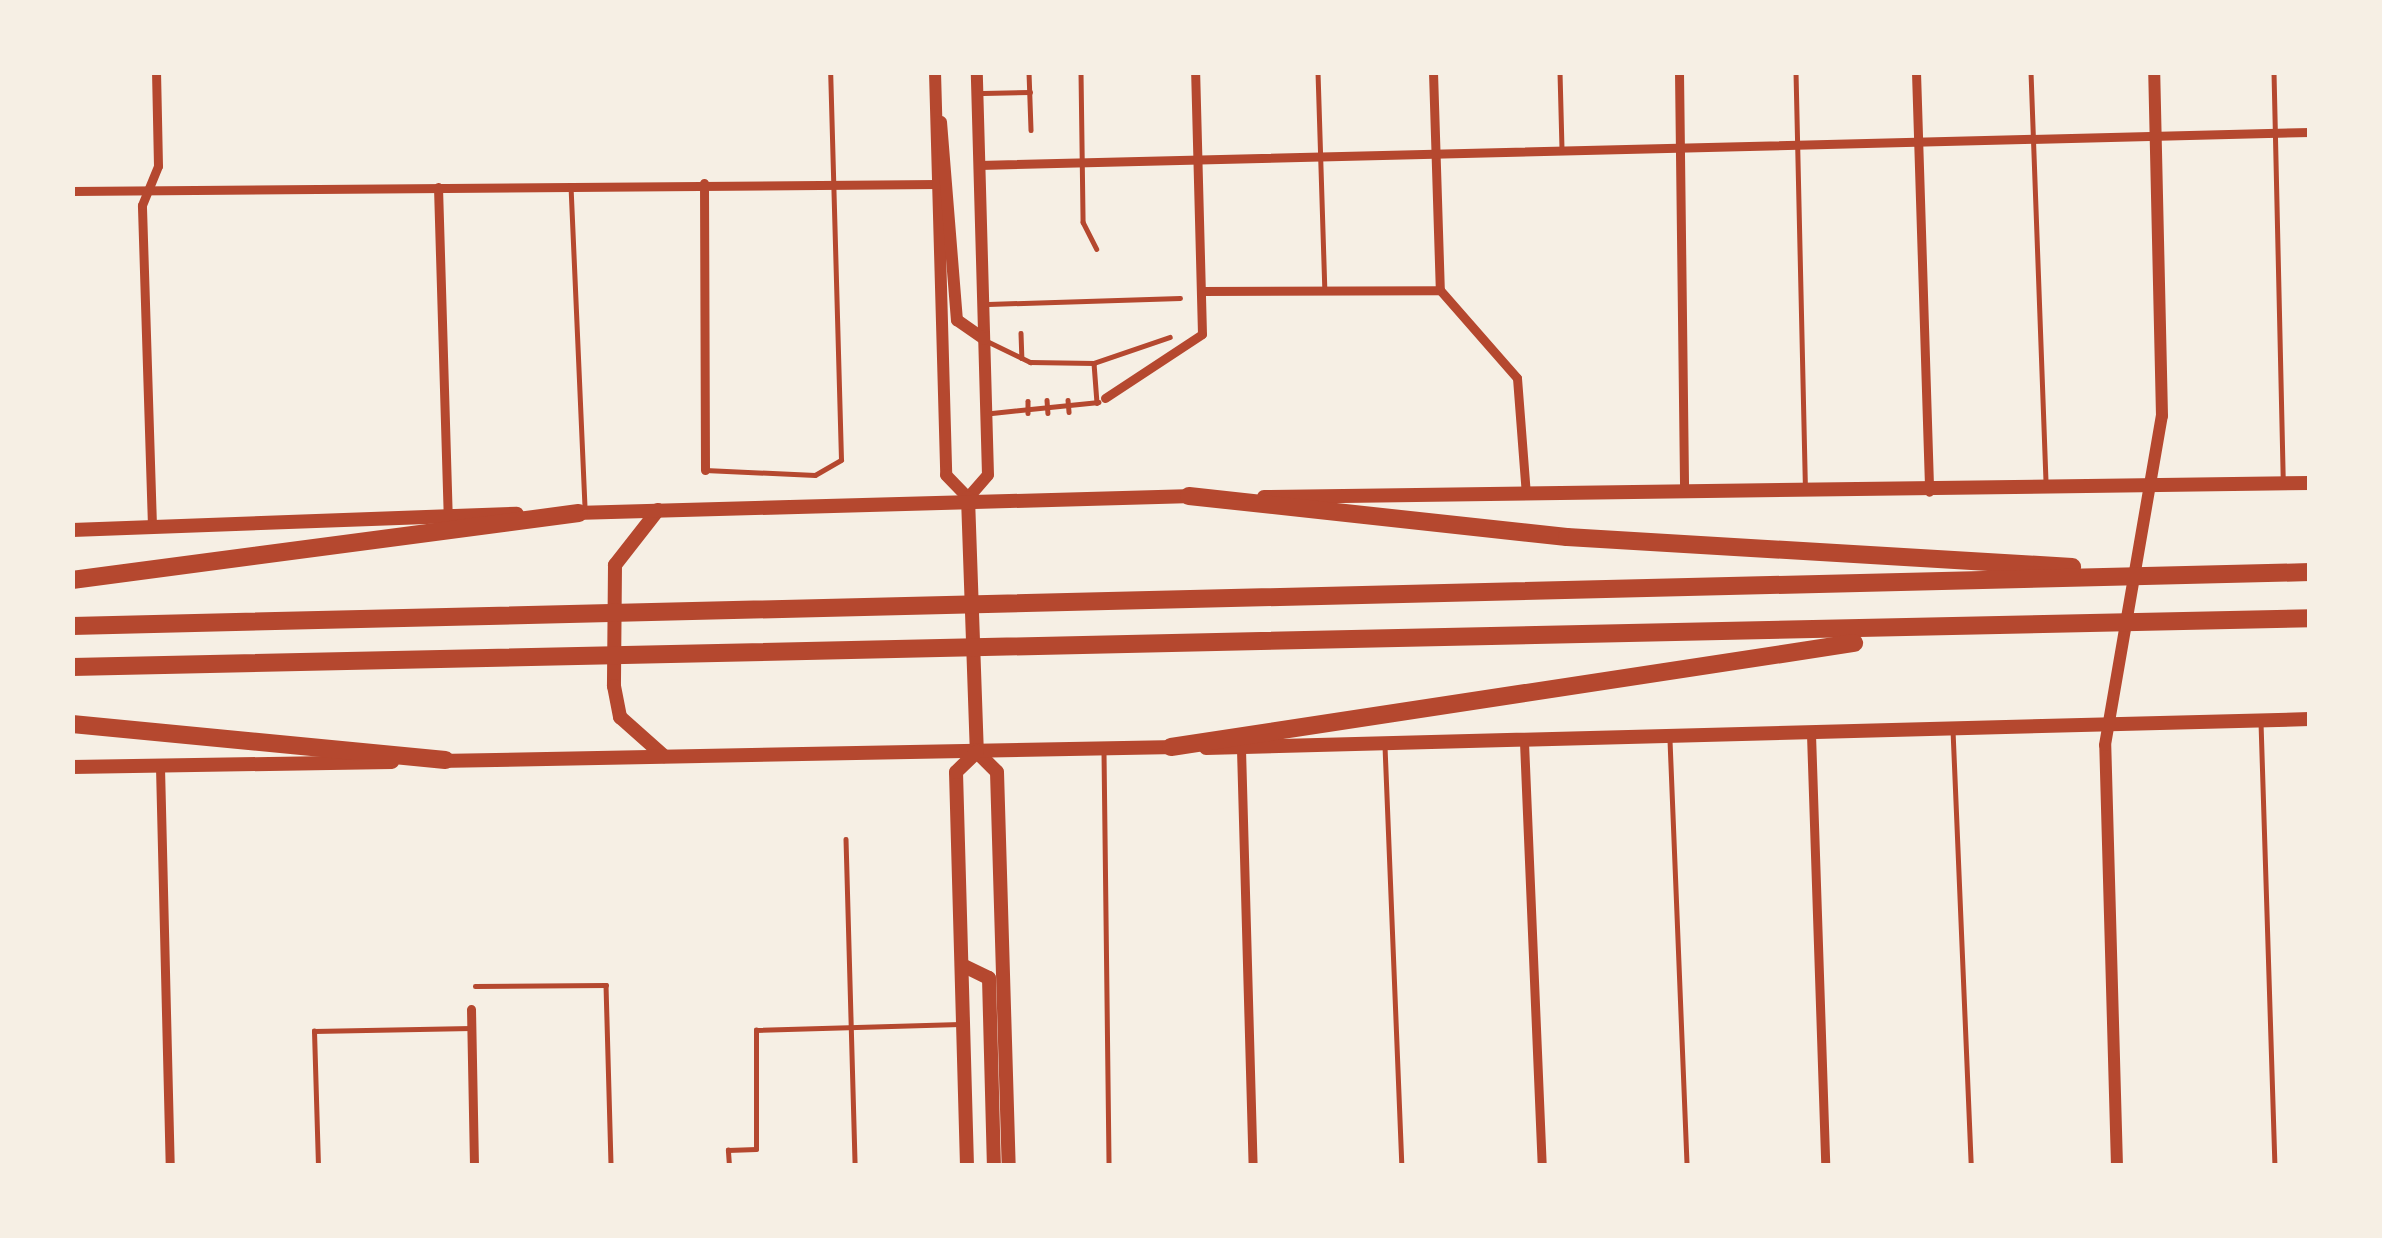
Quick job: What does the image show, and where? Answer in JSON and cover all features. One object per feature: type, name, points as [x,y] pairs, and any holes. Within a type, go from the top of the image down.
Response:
[{"type":"highway","points":[[1189,496],[1567,537],[1982,554],[2106,573]]},
{"type":"highway","points":[[72,580],[582,513]]},
{"type":"highway","points":[[72,626],[2106,573],[2310,572]]},
{"type":"highway","points":[[72,667],[1929,631],[2310,619]]},
{"type":"highway","points":[[1171,747],[1929,631]]},
{"type":"highway","points":[[72,724],[445,760]]},
{"type":"main road","points":[[72,530],[968,498],[1684,498],[2310,483]]},
{"type":"main road","points":[[968,498],[977,752],[998,772],[1009,1166]]},
{"type":"main road","points":[[658,510],[620,551],[613,582],[614,686],[620,717],[665,757]]},
{"type":"main road","points":[[72,767],[1385,745],[2310,719]]},
{"type":"main road","points":[[967,1166],[956,772],[977,752]]},
{"type":"main road","points":[[962,965],[989,977],[994,1166]]},
{"type":"street","points":[[152,526],[146,191],[158,166],[156,72]]},
{"type":"street","points":[[935,72],[946,476],[968,498],[988,475],[977,72]]},
{"type":"street","points":[[1101,400],[1199,341],[1195,72]]},
{"type":"street","points":[[1433,72],[1439,290],[1523,393],[1526,497]]},
{"type":"street","points":[[1679,72],[1684,498]]},
{"type":"street","points":[[1916,72],[1929,494]]},
{"type":"street","points":[[2117,1166],[2108,725],[2162,416],[2153,72]]},
{"type":"street","points":[[935,97],[952,172],[957,320],[984,339]]},
{"type":"street","points":[[980,165],[2310,132]]},
{"type":"street","points":[[704,183],[705,470]]},
{"type":"street","points":[[72,191],[937,184]]},
{"type":"street","points":[[438,187],[448,515]]},
{"type":"street","points":[[1201,291],[1439,290]]},
{"type":"street","points":[[1811,734],[1825,1166]]},
{"type":"street","points":[[1524,742],[1542,1166]]},
{"type":"street","points":[[1240,748],[1253,1166]]},
{"type":"street","points":[[160,766],[170,1166]]},
{"type":"street","points":[[471,1009],[474,1166]]},
{"type":"lane","points":[[705,470],[814,476],[841,460],[830,72]]},
{"type":"lane","points":[[1029,72],[1031,130]]},
{"type":"lane","points":[[1081,72],[1083,222],[1097,249]]},
{"type":"lane","points":[[1318,72],[1324,290]]},
{"type":"lane","points":[[1560,72],[1562,152]]},
{"type":"lane","points":[[1796,72],[1805,496]]},
{"type":"lane","points":[[2031,72],[2046,491]]},
{"type":"lane","points":[[2274,72],[2283,484]]},
{"type":"lane","points":[[977,93],[1030,92]]},
{"type":"lane","points":[[571,186],[582,513]]},
{"type":"lane","points":[[982,304],[1180,298]]},
{"type":"lane","points":[[1021,333],[1027,369]]},
{"type":"lane","points":[[984,339],[1024,359],[1067,364],[1094,363],[1170,337]]},
{"type":"lane","points":[[1147,345],[1161,364]]},
{"type":"lane","points":[[1046,363],[1046,377]]},
{"type":"lane","points":[[986,413],[1069,412],[1101,400],[1094,363]]},
{"type":"lane","points":[[1067,364],[1067,377]]},
{"type":"lane","points":[[1028,400],[1028,413]]},
{"type":"lane","points":[[1047,400],[1048,413]]},
{"type":"lane","points":[[1068,400],[1069,412]]},
{"type":"lane","points":[[2260,721],[2275,1166]]},
{"type":"lane","points":[[1953,730],[1971,1166]]},
{"type":"lane","points":[[1670,738],[1687,1166]]},
{"type":"lane","points":[[1385,745],[1402,1166]]},
{"type":"lane","points":[[1104,749],[1109,1166]]},
{"type":"lane","points":[[846,839],[855,1166]]},
{"type":"lane","points":[[475,986],[606,985],[610,1166]]},
{"type":"lane","points":[[729,1166],[728,1150],[756,1149],[756,1030],[963,1024]]},
{"type":"lane","points":[[318,1166],[314,1031],[471,1028]]}]
